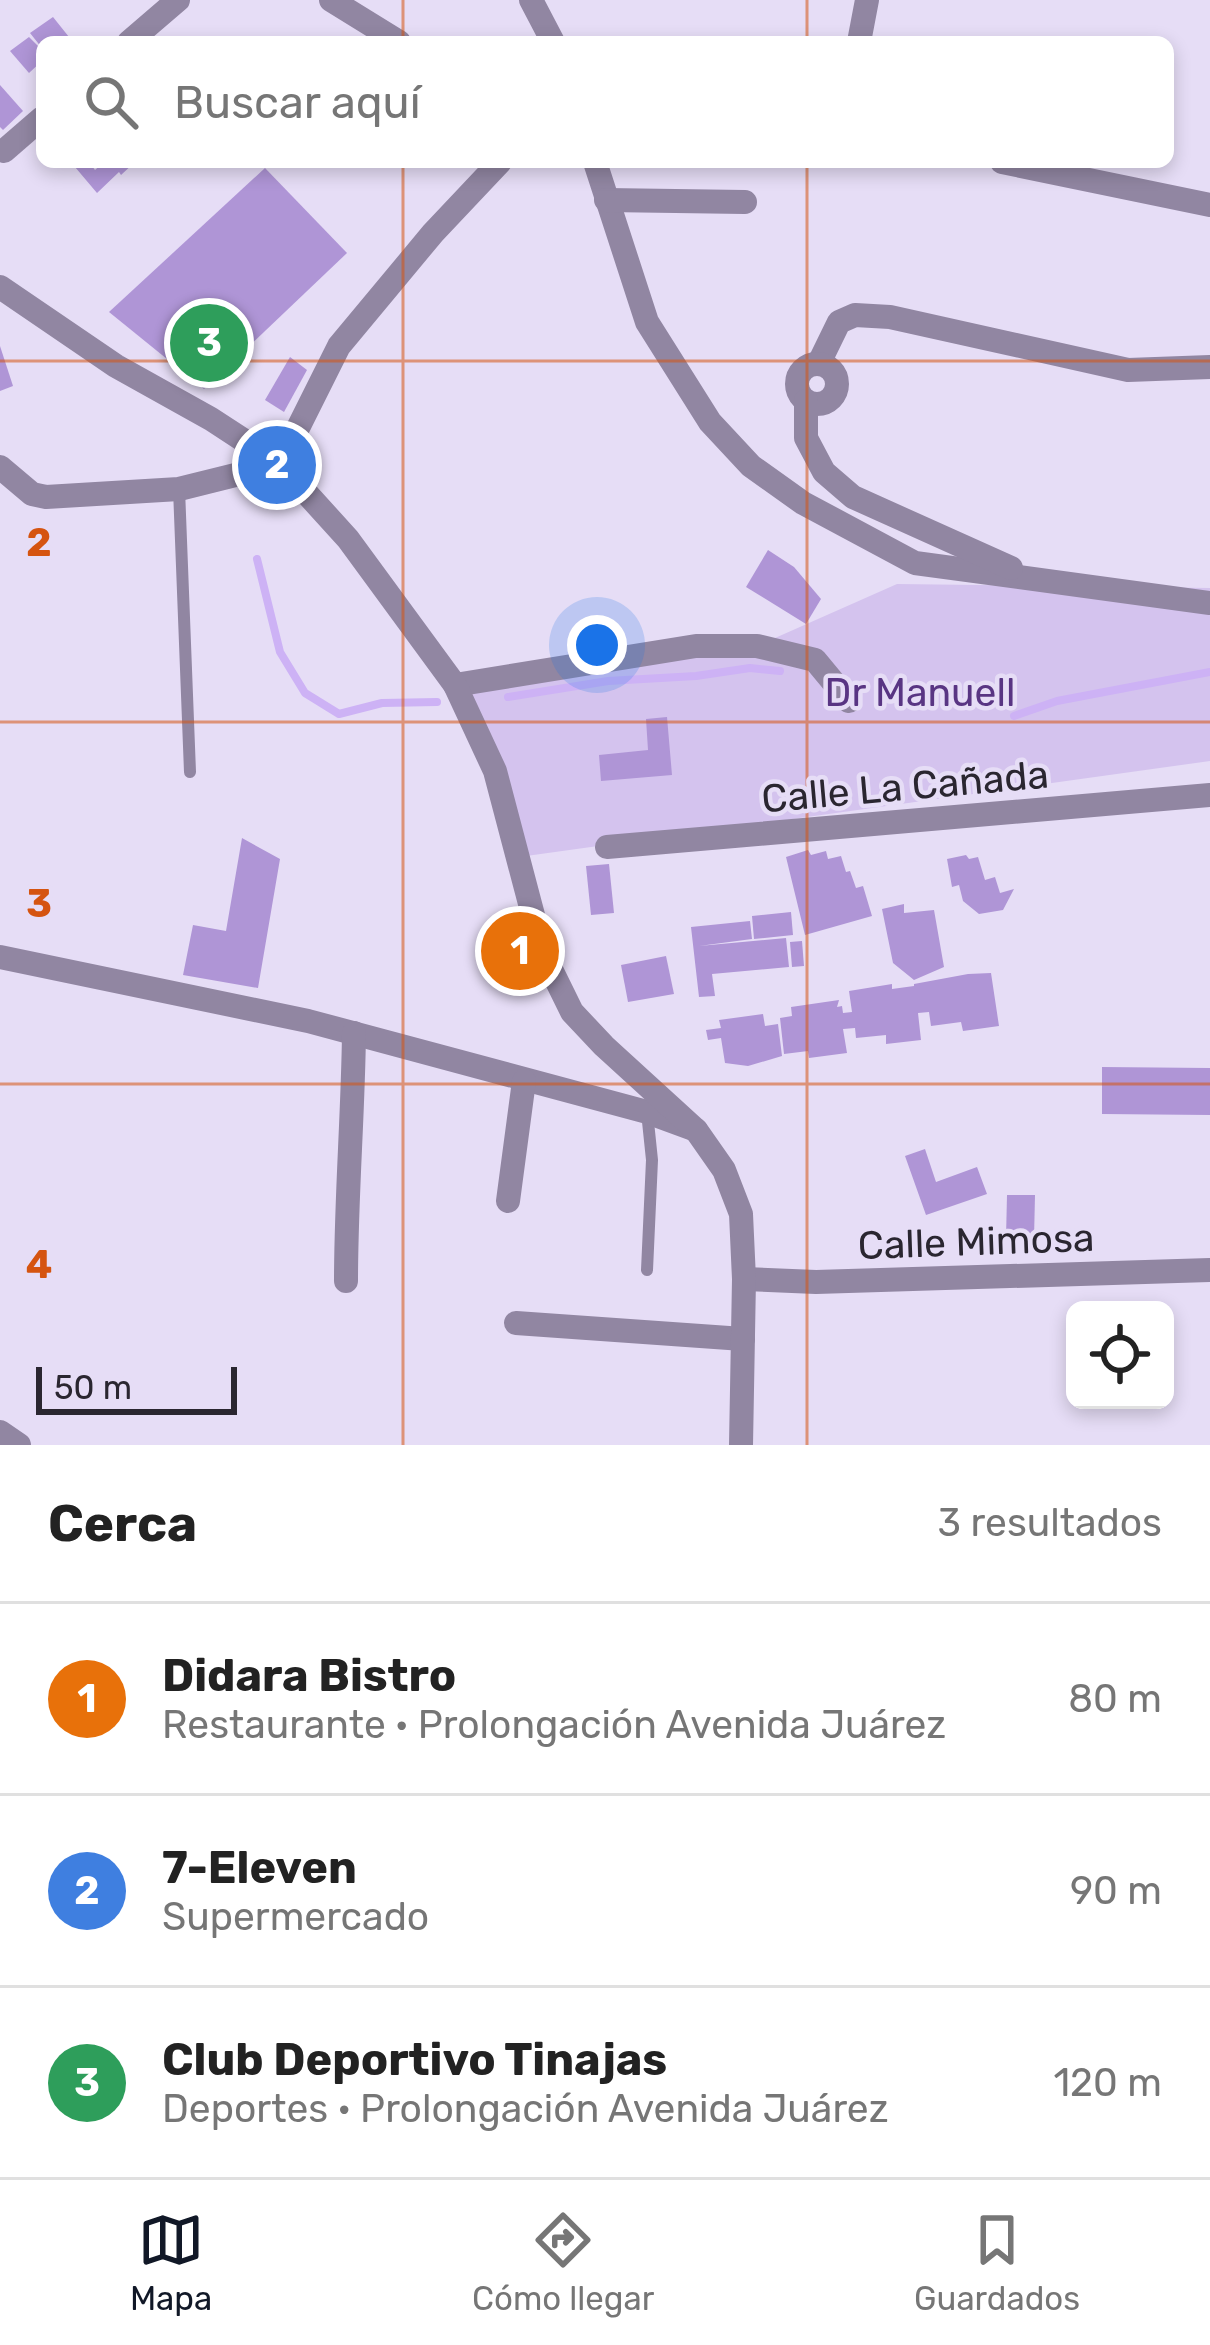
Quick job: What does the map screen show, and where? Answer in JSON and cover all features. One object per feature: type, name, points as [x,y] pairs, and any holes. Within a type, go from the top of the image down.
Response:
[{"type":"street","points":[[136,36],[178,0]]},
{"type":"street","points":[[332,0],[389,36]]},
{"type":"street","points":[[531,0],[550,36]]},
{"type":"street","points":[[860,36],[866,0]]},
{"type":"street","points":[[4,151],[36,123]]},
{"type":"street","points":[[0,467],[32,494],[46,497],[179,489],[280,464],[339,346],[494,168]]},
{"type":"street","points":[[597,168],[647,322],[710,422],[751,466],[803,502],[915,563],[1210,603]]},
{"type":"street","points":[[1031,168],[1210,205]]},
{"type":"street","points":[[606,200],[745,202]]},
{"type":"street","points":[[0,287],[116,366],[280,464],[348,539],[455,685],[494,771],[544,953],[572,1012],[696,1130],[724,1170],[741,1214],[740,1445]]},
{"type":"street","points":[[1035,579],[853,497],[824,472],[806,438],[806,401],[796,386],[802,369],[819,364],[838,322],[855,315],[890,317],[1128,370],[1210,367]]},
{"type":"street","points":[[455,685],[696,646],[757,646],[815,660],[849,701]]},
{"type":"street","name":"Calle La Cañada","points":[[607,847],[1210,794]]},
{"type":"street","points":[[0,957],[308,1021],[647,1112],[696,1130]]},
{"type":"street","points":[[346,1281],[354,1033]]},
{"type":"street","points":[[508,1201],[524,1081]]},
{"type":"street","name":"Calle Mimosa","points":[[744,1279],[816,1282],[1210,1270]]},
{"type":"street","points":[[516,1323],[743,1339]]},
{"type":"street","points":[[0,1432],[19,1445]]},
{"type":"lane","points":[[179,489],[190,772]]},
{"type":"lane","points":[[647,1112],[652,1160],[647,1270]]},
{"type":"green space","name":"Dr Manuell","points":[[897,584],[1210,588],[1210,761],[519,857],[456,685],[757,646]]},
{"type":"building","points":[[53,17],[68,36],[36,36],[36,40],[30,33]]},
{"type":"building","points":[[29,37],[36,44],[36,67],[29,73],[10,51]]},
{"type":"building","points":[[0,85],[23,111],[3,130],[0,127]]},
{"type":"building","points":[[76,168],[129,168],[119,172],[97,193]]},
{"type":"building","points":[[265,168],[347,253],[204,389],[109,312]]},
{"type":"building","points":[[0,346],[13,386],[0,391]]},
{"type":"building","points":[[290,357],[307,370],[284,412],[265,400]]},
{"type":"building","points":[[768,550],[794,567],[821,599],[806,624],[746,587]]},
{"type":"building","points":[[667,717],[672,775],[601,781],[599,755],[648,750],[646,719]]},
{"type":"building","points":[[242,838],[280,859],[258,988],[183,975],[193,925],[226,931]]},
{"type":"building","points":[[808,850],[811,855],[826,851],[828,859],[841,856],[856,888],[863,886],[872,916],[805,935],[786,857]]},
{"type":"building","points":[[978,857],[985,880],[995,877],[1000,893],[1014,889],[1003,910],[979,914],[963,901],[959,885],[952,887],[947,859]]},
{"type":"building","points":[[609,864],[614,913],[591,915],[586,866]]},
{"type":"building","points":[[904,904],[904,913],[934,910],[944,967],[914,980],[893,963],[882,909]]},
{"type":"building","points":[[791,912],[793,935],[754,939],[752,916]]},
{"type":"building","points":[[750,921],[752,939],[699,946],[786,938],[789,967],[712,974],[715,996],[699,997],[691,927]]},
{"type":"building","points":[[802,941],[804,966],[792,967],[790,942]]},
{"type":"building","points":[[666,956],[674,994],[628,1002],[621,965]]},
{"type":"building","points":[[991,973],[999,1026],[963,1031],[961,1022],[931,1026],[929,1012],[918,1013],[921,1040],[886,1044],[886,1035],[856,1038],[855,1028],[843,1029],[847,1053],[809,1058],[808,1051],[784,1054],[780,1018],[792,1016],[791,1007],[839,1000],[837,1007],[842,1006],[843,1013],[852,1012],[849,991]]},
{"type":"building","points":[[763,1014],[765,1026],[778,1024],[782,1056],[748,1066],[725,1063],[721,1038],[708,1040],[706,1030],[721,1028],[719,1020]]},
{"type":"building","points":[[1102,1067],[1210,1068],[1210,1115],[1102,1114]]},
{"type":"building","points":[[925,1149],[936,1182],[977,1167],[987,1194],[926,1215],[905,1156]]},
{"type":"building","points":[[1007,1195],[1035,1195],[1034,1239],[1006,1238]]},
{"type":"waterway","points":[[257,559],[280,652],[305,693],[339,714],[382,703],[437,702]]},
{"type":"waterway","points":[[508,697],[608,681],[750,668],[780,671]]},
{"type":"waterway","points":[[1014,716],[1057,701],[1210,672]]},
{"type":"place","name":"Club Deportivo Tinajas","points":[[209,343]]},
{"type":"place","name":"7-Eleven","points":[[277,465]]},
{"type":"place","name":"Didara Bistro","points":[[520,951]]}]
